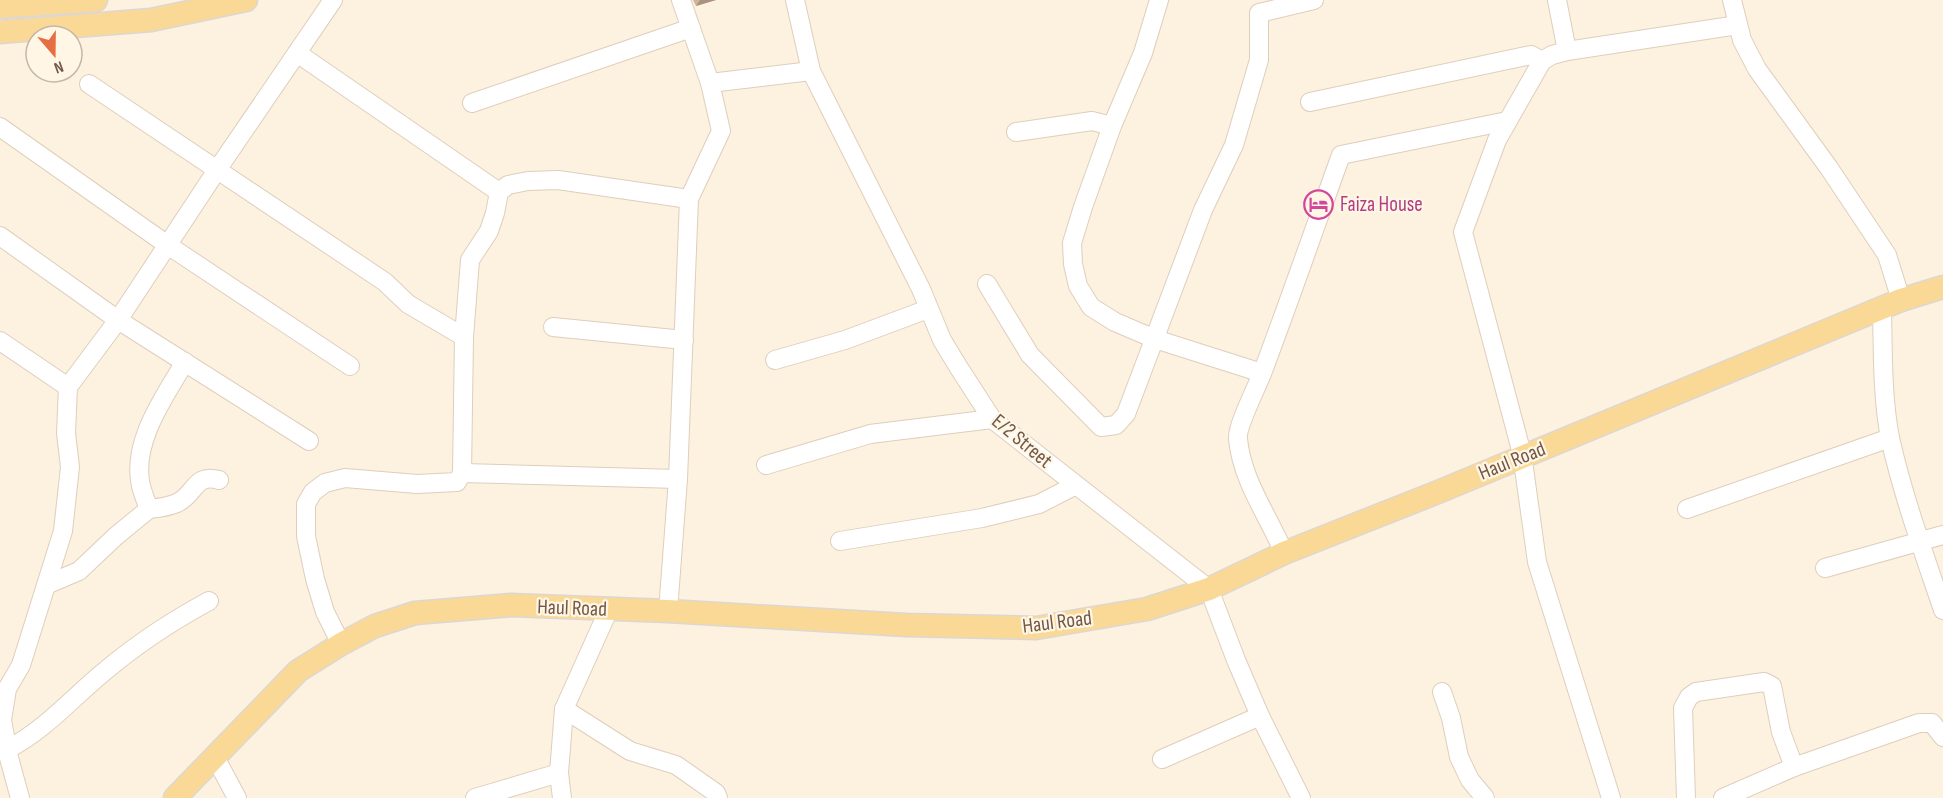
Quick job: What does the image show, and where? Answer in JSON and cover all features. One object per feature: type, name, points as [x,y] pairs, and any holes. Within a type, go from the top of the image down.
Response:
[{"type":"main road","points":[[0,7],[96,0]]},
{"type":"main road","points":[[0,32],[151,20],[246,0]]},
{"type":"main road","name":"Haul Road","points":[[176,798],[298,671],[340,644],[375,626],[415,613],[511,605],[668,611],[906,625],[1036,628],[1147,609],[1209,590],[1284,553],[1891,304],[1943,288]]},
{"type":"street","points":[[20,798],[3,720],[7,689],[21,665],[63,531],[70,467],[66,433],[68,387],[169,246],[217,170],[333,0]]},
{"type":"street","points":[[668,611],[678,479],[689,199],[721,131],[710,83],[681,0]]},
{"type":"street","name":"E/2 Street","points":[[795,0],[811,71],[921,289],[942,340],[992,419],[1209,590]]},
{"type":"street","points":[[1159,0],[1143,53],[1112,126],[1072,243],[1073,264],[1078,286],[1091,307],[1115,322],[1155,339],[1262,373]]},
{"type":"street","points":[[987,284],[1030,355],[1101,427],[1116,425],[1126,414],[1203,210],[1234,145],[1259,60],[1259,13],[1314,0]]},
{"type":"street","points":[[1557,0],[1567,51]]},
{"type":"street","points":[[1732,0],[1742,39],[1757,69],[1829,168],[1887,255],[1891,304],[1885,398],[1890,438],[1943,610]]},
{"type":"street","points":[[1611,798],[1537,562],[1522,457],[1463,232],[1497,140],[1542,62],[1552,55],[1567,51],[1738,25]]},
{"type":"street","points":[[472,102],[691,27]]},
{"type":"street","points":[[297,53],[499,192]]},
{"type":"street","points":[[1310,102],[1531,55],[1542,62]]},
{"type":"street","points":[[710,83],[811,71]]},
{"type":"street","points":[[89,84],[386,282],[408,304],[464,337]]},
{"type":"street","points":[[1016,132],[1092,121],[1112,126]]},
{"type":"street","points":[[1284,553],[1273,526],[1252,489],[1241,460],[1237,435],[1262,373],[1341,155],[1507,121]]},
{"type":"street","points":[[0,127],[169,246],[350,366]]},
{"type":"street","points":[[340,644],[325,612],[315,579],[306,536],[306,504],[313,492],[325,483],[345,478],[417,484],[458,482],[462,472],[464,337],[470,260],[489,231],[499,192],[508,185],[528,181],[558,180],[689,199]]},
{"type":"street","points":[[0,236],[118,320],[309,441]]},
{"type":"street","points":[[775,360],[845,340],[928,309]]},
{"type":"street","points":[[553,327],[684,340]]},
{"type":"street","points":[[0,341],[68,387]]},
{"type":"street","points":[[149,508],[141,484],[140,455],[155,411],[185,362]]},
{"type":"street","points":[[766,465],[870,434],[992,419]]},
{"type":"street","points":[[1687,509],[1890,438]]},
{"type":"street","points":[[462,472],[678,479]]},
{"type":"street","points":[[46,585],[79,571],[149,508],[166,507],[179,502],[201,480],[209,478],[219,480]]},
{"type":"street","points":[[840,541],[982,518],[1039,504],[1076,485]]},
{"type":"street","points":[[1825,568],[1943,535]]},
{"type":"street","points":[[1209,590],[1260,716],[1301,798]]},
{"type":"street","points":[[8,749],[28,738],[105,670],[146,639],[208,601]]},
{"type":"street","points":[[562,798],[559,772],[564,709],[609,609]]},
{"type":"street","points":[[1686,798],[1683,708],[1689,697],[1696,692],[1764,682],[1772,686],[1781,732],[1794,767]]},
{"type":"street","points":[[1442,692],[1451,718],[1459,757],[1470,780],[1485,798]]},
{"type":"street","points":[[564,709],[630,751],[676,765],[717,793],[718,798]]},
{"type":"street","points":[[1162,759],[1260,716]]},
{"type":"street","points":[[1723,798],[1794,767],[1919,723],[1932,723],[1943,737]]},
{"type":"street","points":[[215,757],[237,798]]},
{"type":"street","points":[[475,798],[559,772]]},
{"type":"place","name":"Faiza House","points":[[1319,204]]}]
